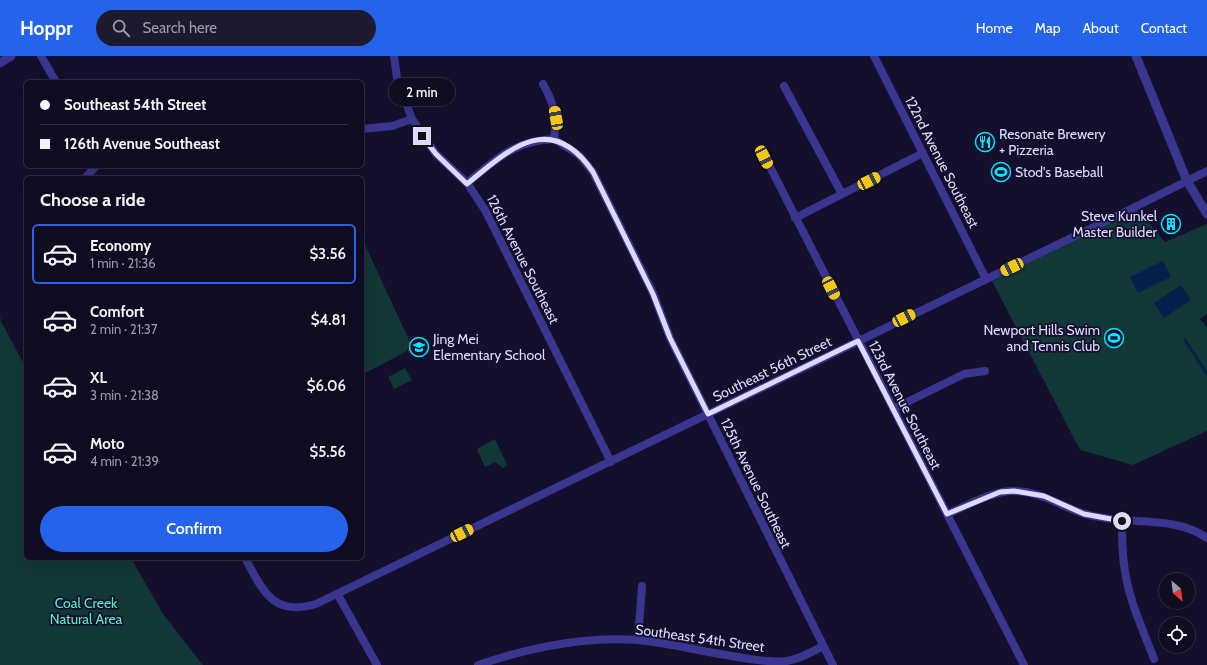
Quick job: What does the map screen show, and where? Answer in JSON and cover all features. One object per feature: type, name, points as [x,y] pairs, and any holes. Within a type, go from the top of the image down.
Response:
[{"type":"street","points":[[0,63],[11,56]]},
{"type":"street","points":[[41,56],[55,80]]},
{"type":"street","name":"126th Avenue Southeast","points":[[394,56],[397,78],[412,119],[436,154],[467,184],[485,210],[611,462]]},
{"type":"street","name":"122nd Avenue Southeast","points":[[874,56],[986,279]]},
{"type":"street","points":[[1136,56],[1187,181],[1207,214]]},
{"type":"street","points":[[467,184],[512,148],[538,140],[554,139],[556,118],[554,108],[543,84]]},
{"type":"street","points":[[784,86],[842,194]]},
{"type":"street","points":[[364,129],[392,126],[412,119]]},
{"type":"street","name":"125th Avenue Southeast","points":[[554,139],[579,155],[593,172],[653,294],[670,338],[833,665]]},
{"type":"street","points":[[795,218],[923,153]]},
{"type":"street","name":"123rd Avenue Southeast","points":[[764,157],[1024,665]]},
{"type":"street","points":[[87,176],[94,168]]},
{"type":"street","name":"Southeast 56th Street","points":[[246,560],[265,592],[280,605],[288,608],[307,607],[338,595],[1207,171]]},
{"type":"street","points":[[893,409],[964,374],[985,371]]},
{"type":"street","points":[[947,514],[1000,492],[1014,491],[1044,496],[1084,514],[1122,521],[1170,524],[1187,528],[1207,538]]},
{"type":"street","points":[[1122,521],[1122,555],[1126,577],[1154,659]]},
{"type":"street","points":[[638,640],[642,586]]},
{"type":"street","points":[[338,595],[377,665]]},
{"type":"street","name":"Southeast 54th Street","points":[[478,665],[536,649],[571,643],[638,640],[778,662],[798,658],[823,646]]},
{"type":"green space","name":"Newport Hills Swim and Tennis Club","points":[[1137,210],[1165,242],[1207,224],[1207,314],[1200,319],[1207,328],[1207,431],[1133,465],[1080,450],[992,281]]},
{"type":"green space","points":[[364,242],[410,342],[407,351],[364,374]]},
{"type":"green space","name":"Coal Creek Natural Area","points":[[0,316],[1,321],[24,364],[24,560],[132,560],[163,614],[203,665],[0,665]]},
{"type":"green space","points":[[405,368],[412,380],[394,389],[388,377]]},
{"type":"green space","points":[[495,439],[507,465],[503,468],[495,462],[485,467],[477,450]]},
{"type":"water","points":[[1163,261],[1171,277],[1138,293],[1130,277]]},
{"type":"water","points":[[1181,285],[1191,300],[1164,318],[1154,303]]},
{"type":"waterway","points":[[1185,340],[1207,374]]},
{"type":"place","name":"Resonate Brewery + Pizzeria","points":[[985,142]]},
{"type":"place","name":"Stod's Baseball","points":[[1001,172]]},
{"type":"place","name":"Steve Kunkel Master Builder","points":[[1171,224]]},
{"type":"place","name":"Newport Hills Swim and Tennis Club","points":[[1114,338]]},
{"type":"place","name":"Jing Mei Elementary School","points":[[419,347]]},
{"type":"route","points":[[422,136],[446,165],[467,184],[512,148],[525,143],[554,139],[569,147],[579,155],[593,172],[653,294],[670,338],[708,414],[858,341],[947,514],[1000,492],[1014,491],[1044,496],[1084,514],[1122,521]]}]
